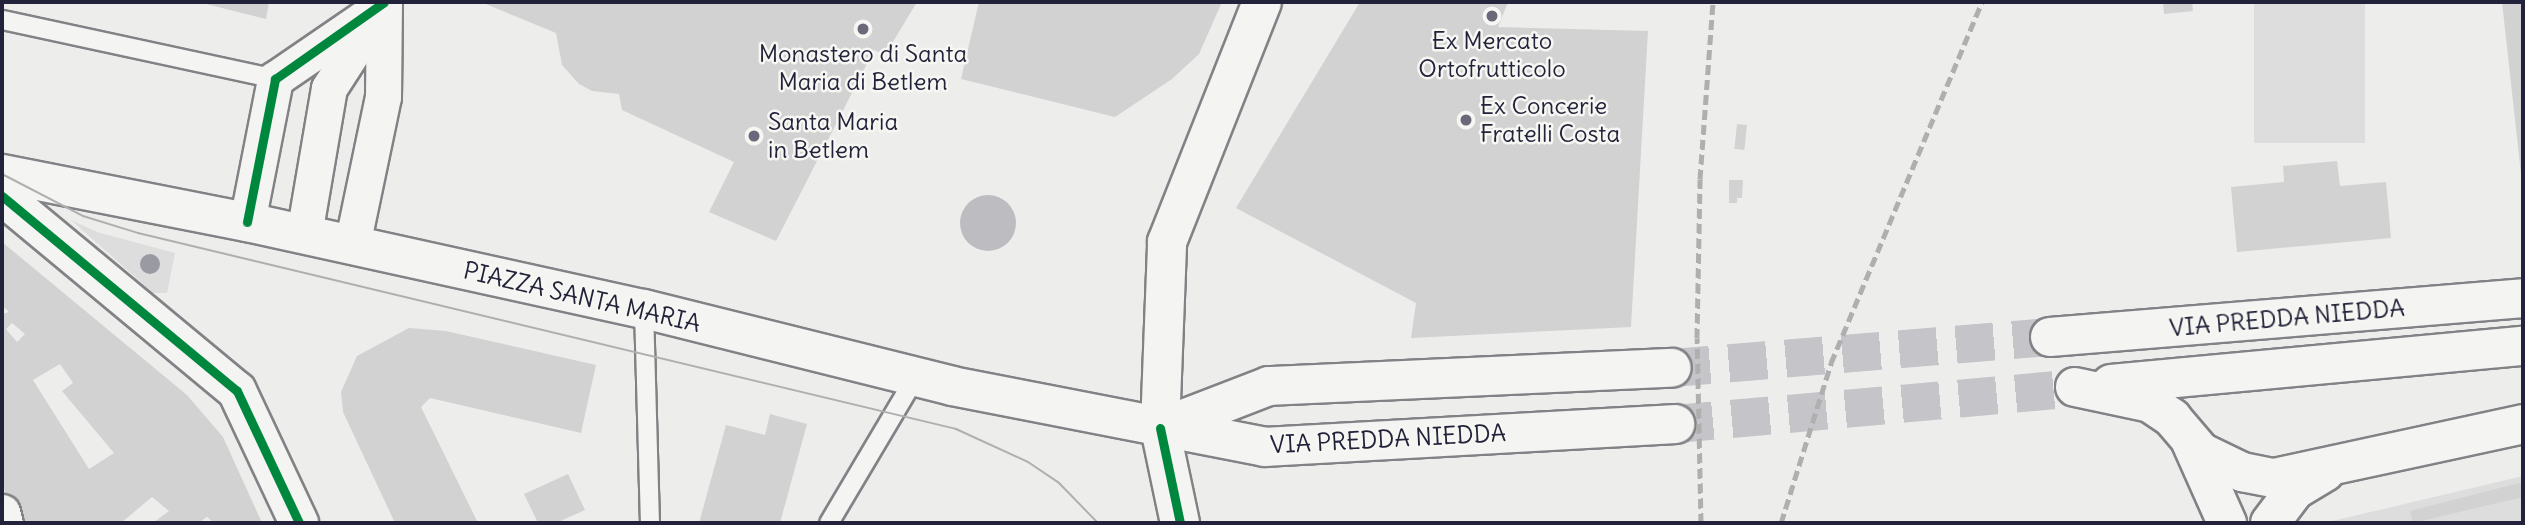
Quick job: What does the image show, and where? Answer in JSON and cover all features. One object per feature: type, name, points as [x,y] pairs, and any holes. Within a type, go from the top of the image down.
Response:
[{"type":"main road","points":[[1181,523],[1160,428],[1167,242],[1262,2]]},
{"type":"main road","name":"PIAZZA SANTA MARIA","points":[[2,174],[304,234],[644,309],[915,378],[1160,428]]},
{"type":"main road","points":[[2,196],[237,391],[299,523]]},
{"type":"main road","name":"VIA PREDDA NIEDDA","points":[[2050,337],[2523,298]]},
{"type":"main road","points":[[2227,523],[2189,439],[2176,403],[2176,378],[2187,351],[2203,336],[2231,323]]},
{"type":"main road","name":"VIA PREDDA NIEDDA","points":[[2523,346],[2064,388],[2150,403],[2172,418],[2201,452],[2242,472],[2274,478],[2523,424]]},
{"type":"main road","points":[[1160,428],[1269,386],[1672,368]]},
{"type":"main road","name":"VIA PREDDA NIEDDA","points":[[1160,428],[1265,447],[1675,424]]},
{"type":"main road","points":[[2270,523],[2295,490],[2336,466]]},
{"type":"street","points":[[247,222],[275,79],[383,4]]},
{"type":"street","points":[[304,234],[330,88],[383,4]]},
{"type":"street","points":[[352,245],[383,97],[383,4]]},
{"type":"street","points":[[2,512],[5,523]]},
{"type":"lane","points":[[3,20],[275,79]]},
{"type":"lane","points":[[644,309],[650,523]]},
{"type":"lane","points":[[829,523],[915,378]]},
{"type":"shaded area","points":[[2254,2],[2365,2],[2365,143],[2254,143]]},
{"type":"shaded area","points":[[982,195],[994,195],[1008,203],[1016,217],[1014,234],[1008,243],[994,251],[982,251],[965,239],[960,229],[960,217],[972,200]]},
{"type":"shaded area","points":[[71,220],[97,232],[175,253],[167,293],[153,293]]},
{"type":"shaded area","points":[[2523,476],[2523,523],[2324,523]]},
{"type":"building","points":[[198,2],[269,2],[266,19]]},
{"type":"building","name":"Santa Maria in Betlem","points":[[481,2],[917,2],[885,55],[874,50],[776,241],[709,212],[734,162],[622,110],[619,94],[592,91],[579,84],[562,65],[556,33]]},
{"type":"building","points":[[979,2],[1222,2],[1199,54],[1172,79],[1115,117],[961,79]]},
{"type":"building","name":"Ex Concerie Fratelli Costa","points":[[1360,2],[1508,2],[1498,27],[1648,31],[1631,327],[1411,338],[1416,303],[1236,208]]},
{"type":"building","points":[[2163,2],[2192,2],[2193,11],[2164,14]]},
{"type":"building","points":[[2502,2],[2523,2],[2523,174],[2521,174]]},
{"type":"building","points":[[1737,124],[1747,125],[1744,150],[1734,149]]},
{"type":"building","points":[[2337,161],[2340,186],[2386,182],[2391,238],[2237,252],[2231,187],[2284,182],[2283,166]]},
{"type":"building","points":[[1729,180],[1743,180],[1742,198],[1737,198],[1737,203],[1729,203]]},
{"type":"building","points":[[2,242],[187,395],[223,437],[262,523],[214,523],[207,517],[198,523],[153,523],[169,511],[152,497],[121,523],[16,523],[2,483],[2,314],[9,312],[2,305]],"holes":[[[12,323],[25,334],[17,342],[6,329]],[[60,364],[73,383],[62,391],[114,453],[89,469],[33,380]]]},
{"type":"building","points":[[409,328],[446,331],[596,365],[581,433],[430,398],[421,407],[478,523],[395,523],[343,412],[341,392],[357,356]]},
{"type":"building","points":[[770,414],[807,424],[780,523],[699,523],[726,425],[765,435]]},
{"type":"building","points":[[568,474],[585,510],[556,523],[538,523],[524,494]]},
{"type":"building","points":[[2523,482],[2523,497],[2413,523],[2410,511]]},
{"type":"tunnel","points":[[1672,368],[2050,337]]},
{"type":"tunnel","points":[[1675,424],[2054,390]]},
{"type":"tram line","points":[[2,174],[83,216],[138,233],[956,429],[1028,462],[1059,483],[1098,523]]},
{"type":"railway","points":[[1701,523],[1697,338],[1700,179],[1713,2]]},
{"type":"railway","points":[[1781,523],[1831,363],[1982,2]]},
{"type":"cycle path","points":[[247,222],[275,79],[384,2]]},
{"type":"cycle path","points":[[2,196],[237,391],[299,523]]},
{"type":"cycle path","points":[[1160,428],[1180,523]]},
{"type":"place","name":"Ex Mercato Ortofrutticolo","points":[[1492,16]]},
{"type":"place","name":"Monastero di Santa Maria di Betlem","points":[[863,29]]},
{"type":"place","name":"Ex Concerie Fratelli Costa","points":[[1466,120]]},
{"type":"place","name":"Santa Maria in Betlem","points":[[754,136]]}]
